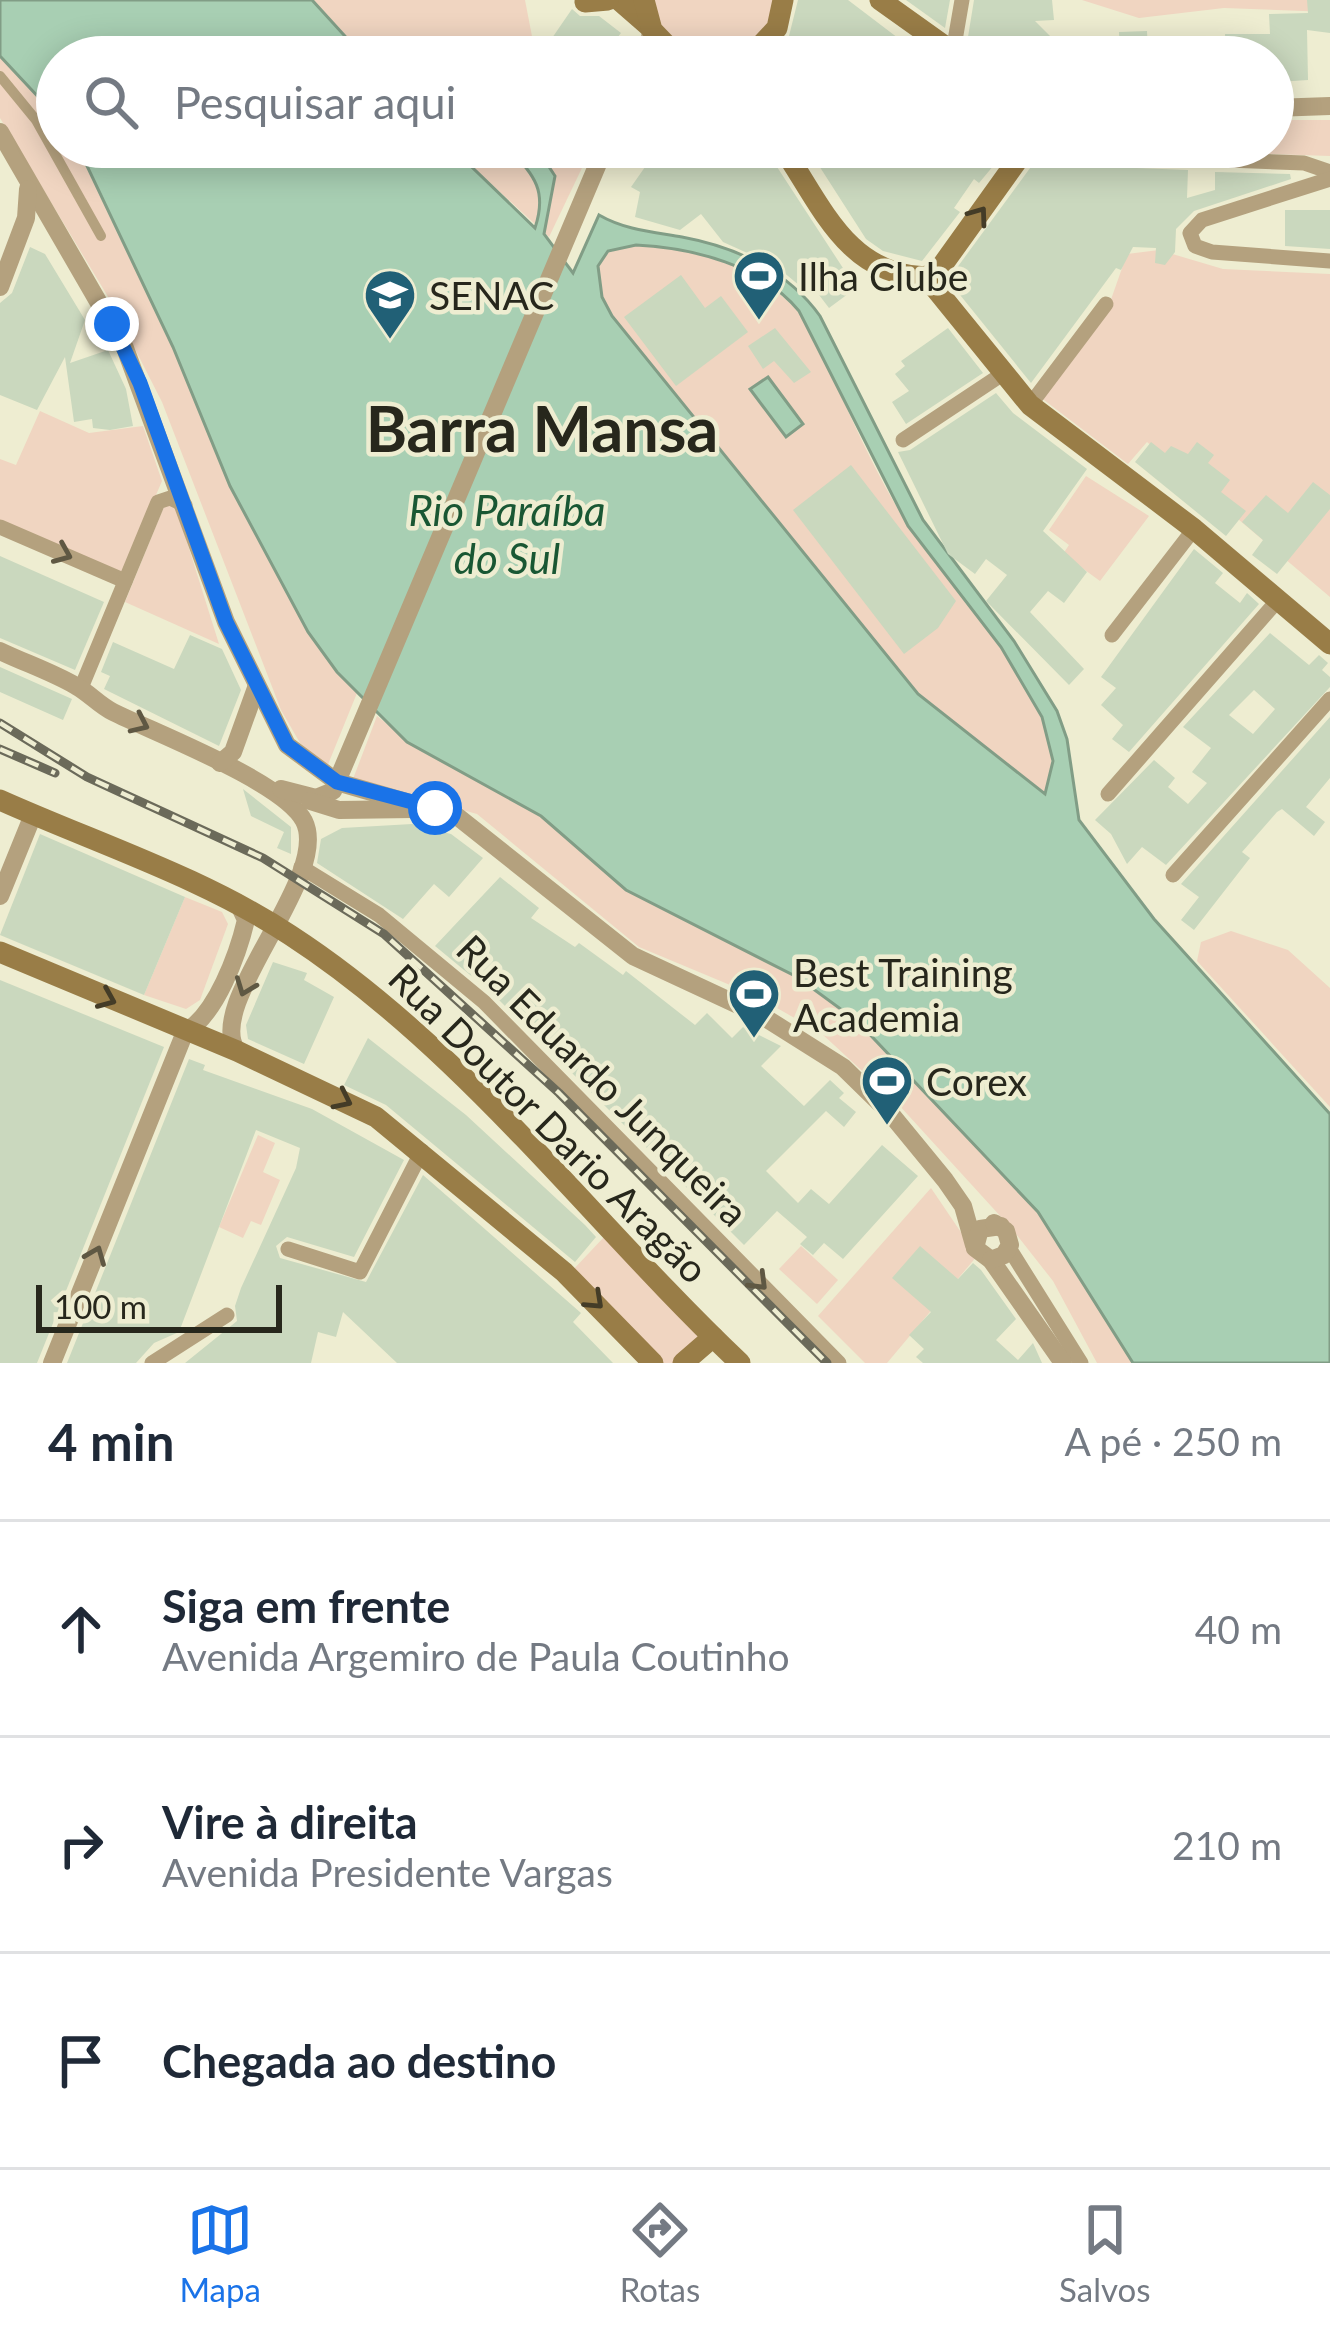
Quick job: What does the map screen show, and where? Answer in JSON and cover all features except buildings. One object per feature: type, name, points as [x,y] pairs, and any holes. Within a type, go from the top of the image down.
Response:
[{"type":"main road","points":[[619,0],[658,36]]},
{"type":"main road","points":[[644,0],[651,28]]},
{"type":"main road","points":[[770,36],[777,28],[783,0]]},
{"type":"main road","points":[[880,0],[931,36]]},
{"type":"main road","points":[[797,168],[858,257],[881,271],[926,277],[941,267],[1012,168]]},
{"type":"main road","points":[[926,277],[1030,405],[1194,529],[1330,644]]},
{"type":"main road","name":"Rua Doutor Dario Aragão","points":[[0,800],[239,905],[274,925],[425,1041],[740,1363]]},
{"type":"main road","points":[[0,952],[237,1051],[376,1117],[564,1272],[653,1363]]},
{"type":"main road","points":[[683,1363],[713,1337]]},
{"type":"street","points":[[959,36],[962,0]]},
{"type":"street","points":[[650,36],[651,28]]},
{"type":"street","points":[[0,76],[36,120]]},
{"type":"street","points":[[1294,107],[1330,106]]},
{"type":"street","points":[[0,132],[125,348],[256,688],[287,745],[340,773],[465,821],[633,956],[764,1017],[843,1067],[890,1113],[963,1206],[974,1245],[996,1266],[1063,1363]]},
{"type":"street","points":[[1294,162],[1330,176]]},
{"type":"street","points":[[63,168],[101,236]]},
{"type":"street","points":[[281,789],[321,798],[331,794],[595,168]]},
{"type":"street","points":[[1330,176],[1202,220],[1190,233],[1195,246],[1212,252],[1330,261]]},
{"type":"street","points":[[0,287],[6,257],[26,218],[27,183]]},
{"type":"street","points":[[6,257],[31,237],[48,235],[65,242]]},
{"type":"street","points":[[1030,405],[1106,304]]},
{"type":"street","points":[[902,440],[1001,375]]},
{"type":"street","points":[[81,688],[158,502],[170,498],[185,505]]},
{"type":"street","points":[[0,527],[125,581]]},
{"type":"street","points":[[1112,635],[1194,529]]},
{"type":"street","points":[[1108,794],[1278,600]]},
{"type":"street","points":[[0,651],[81,688],[99,704],[241,774],[297,812],[308,836],[301,867],[232,1022],[230,1040],[237,1051]]},
{"type":"street","points":[[220,763],[238,739],[256,688]]},
{"type":"street","points":[[1173,875],[1330,698]]},
{"type":"street","points":[[241,774],[339,810],[435,808]]},
{"type":"street","points":[[0,896],[33,815]]},
{"type":"street","name":"Rua Eduardo Junqueira","points":[[301,867],[398,929],[484,1002],[839,1363]]},
{"type":"street","points":[[52,1363],[185,1032],[203,1018],[239,940],[246,920],[239,905]]},
{"type":"street","points":[[289,1249],[360,1272],[422,1151]]},
{"type":"street","points":[[963,1206],[1008,1234],[1009,1248],[1081,1363]]},
{"type":"street","points":[[974,1245],[984,1225],[1000,1226]]},
{"type":"street","points":[[996,1266],[1009,1248]]},
{"type":"street","points":[[152,1363],[226,1315]]},
{"type":"shaded area","points":[[312,0],[525,0],[532,36],[345,36]]},
{"type":"shaded area","points":[[651,0],[777,0],[758,36],[663,33]]},
{"type":"shaded area","points":[[1082,0],[1330,0],[1330,12],[1224,8],[1139,18]]},
{"type":"shaded area","points":[[0,56],[36,95],[36,168],[88,168],[173,347],[230,486],[308,632],[357,693],[327,767],[300,743],[281,710],[162,402],[110,300],[0,118]]},
{"type":"shaded area","points":[[1294,120],[1330,120],[1330,156],[1294,155]]},
{"type":"shaded area","points":[[474,168],[582,168],[549,237]]},
{"type":"shaded area","name":"Ilha Clube","points":[[636,245],[686,251],[732,265],[774,289],[808,324],[907,524],[1029,687],[1045,723],[1051,759],[1045,794],[919,694],[612,316],[602,298],[598,266],[608,251]]},
{"type":"shaded area","points":[[1159,250],[1223,269],[1330,274],[1330,597],[1147,442],[1128,464],[1040,397],[1108,308],[1127,254]]},
{"type":"shaded area","points":[[40,411],[89,433],[143,426],[162,481],[122,574],[0,520],[0,459],[16,465]]},
{"type":"shaded area","points":[[1086,476],[1149,516],[1100,581],[1063,554],[1069,545],[1049,530]]},
{"type":"shaded area","points":[[165,504],[176,507],[219,644],[125,602]]},
{"type":"shaded area","points":[[377,716],[423,752],[541,816],[626,890],[797,977],[857,1021],[1038,1212],[1133,1363],[1097,1363],[1053,1281],[1012,1229],[898,1104],[821,1033],[754,995],[639,947],[477,814],[353,779]]},
{"type":"shaded area","points":[[185,897],[222,912],[228,924],[200,1000],[186,1009],[144,995]]},
{"type":"shaded area","points":[[1231,931],[1288,950],[1330,988],[1330,1107],[1197,961],[1201,942]]},
{"type":"shaded area","points":[[258,1135],[275,1143],[263,1172],[280,1180],[261,1225],[251,1221],[243,1238],[219,1227]]},
{"type":"shaded area","points":[[931,1188],[977,1256],[887,1363],[865,1363],[818,1316]]},
{"type":"shaded area","points":[[605,1236],[706,1332],[674,1363],[657,1363],[572,1271]]},
{"type":"shaded area","points":[[801,1246],[838,1280],[817,1304],[779,1269]]},
{"type":"water","points":[[0,0],[312,0],[345,36],[36,36],[36,95],[0,56]]},
{"type":"water","name":"Rio Paraíba do Sul","points":[[88,168],[473,168],[535,228],[539,193],[526,168],[550,168],[555,176],[544,234],[573,273],[599,215],[629,227],[722,247],[759,263],[793,286],[820,316],[923,520],[1014,641],[1057,711],[1067,739],[1079,820],[1154,919],[1330,1114],[1330,1363],[1133,1363],[1038,1212],[857,1021],[797,977],[626,890],[541,816],[407,742],[337,672],[308,632],[230,486],[173,347]],"holes":[[[636,245],[703,255],[766,282],[799,311],[908,526],[1001,647],[1042,717],[1053,761],[1045,794],[918,694],[612,316],[602,297],[598,266],[608,251]]]},
{"type":"water","points":[[768,377],[803,424],[786,437],[750,389]]},
{"type":"railway","points":[[0,723],[87,777],[263,858],[384,934],[559,1093],[827,1363]]},
{"type":"railway","points":[[0,749],[55,773]]},
{"type":"place","name":"Ilha Clube","points":[[759,322]]},
{"type":"place","name":"SENAC","points":[[390,341]]},
{"type":"place","name":"Best Training Academia","points":[[754,1040]]},
{"type":"place","name":"Corex","points":[[887,1127]]},
{"type":"district","name":"Barra Mansa","points":[[542,427]]},
{"type":"route","points":[[112,324],[140,383],[226,622],[287,745],[337,782],[435,808]]}]
